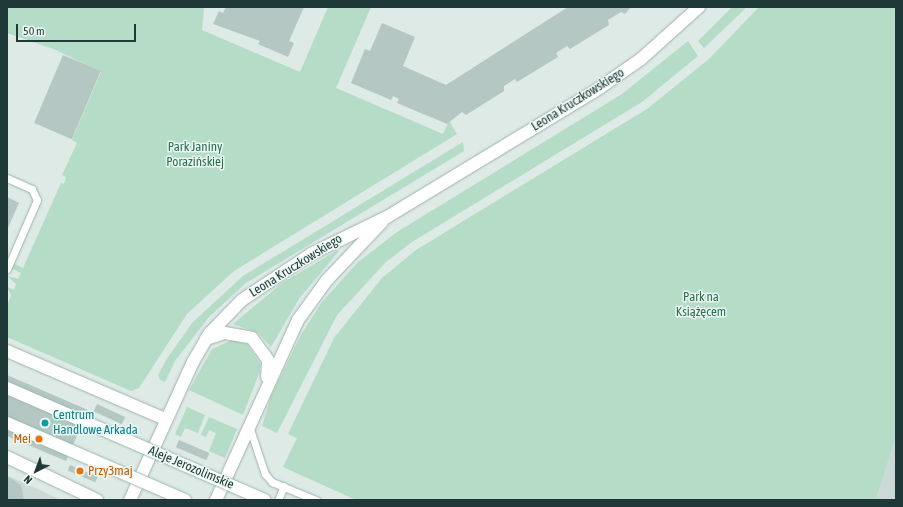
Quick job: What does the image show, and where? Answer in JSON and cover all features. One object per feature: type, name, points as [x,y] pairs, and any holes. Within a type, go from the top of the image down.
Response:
[{"type":"street","name":"Leona Kruczkowskiego","points":[[130,500],[165,419],[206,339],[255,289],[311,254],[387,217],[620,74],[698,7]]},
{"type":"street","name":"Leona Kruczkowskiego","points":[[216,500],[267,381],[312,299],[387,217]]},
{"type":"street","points":[[206,339],[225,333],[252,338],[268,360],[267,381]]},
{"type":"street","points":[[7,351],[165,419]]},
{"type":"street","name":"Aleje Jerozolimskie","points":[[7,388],[265,500]]},
{"type":"street","points":[[7,423],[185,500]]},
{"type":"street","points":[[7,457],[96,500]]},
{"type":"lane","points":[[7,178],[32,189],[37,200],[7,269]]},
{"type":"lane","points":[[249,426],[265,474],[284,486],[316,500]]},
{"type":"lane","points":[[278,500],[284,486]]},
{"type":"shaded area","points":[[896,436],[896,500],[876,500]]},
{"type":"shaded area","points":[[7,476],[13,478],[61,500],[7,500]]},
{"type":"green space","name":"Park Janiny Porazińskiej","points":[[7,7],[204,7],[202,30],[300,72],[328,7],[371,7],[336,88],[443,134],[449,121],[457,134],[234,271],[187,314],[139,388],[131,391],[7,337],[7,306],[11,295],[7,287],[14,290],[16,284],[7,276],[18,279],[21,273],[11,268],[13,263],[23,268],[61,183],[64,184],[66,177],[62,175],[77,143],[72,140],[101,72],[56,50],[7,33]]},
{"type":"green space","points":[[732,7],[747,7],[704,48],[698,41]]},
{"type":"green space","name":"Park na Książęcem","points":[[759,7],[896,7],[896,436],[876,500],[356,500],[283,467],[297,438],[288,434],[334,338],[382,278],[416,250],[647,109],[709,59]]},
{"type":"green space","points":[[688,41],[698,56],[642,102],[412,242],[386,262],[337,315],[277,433],[262,426],[271,396],[302,333],[322,302],[357,263],[397,232],[622,94]]},
{"type":"green space","points":[[463,142],[464,151],[246,283],[209,317],[175,361],[165,382],[160,380],[158,375],[168,357],[193,322],[243,276]]},
{"type":"green space","points":[[336,251],[339,251],[299,299],[271,347],[258,333],[233,324],[282,283]]},
{"type":"green space","points":[[232,340],[247,344],[260,363],[260,371],[243,415],[189,390],[212,349]]},
{"type":"green space","points":[[187,407],[205,415],[198,433],[185,428],[181,437],[175,434]]},
{"type":"green space","points":[[209,417],[237,429],[225,458],[209,451],[216,433],[209,430],[206,437],[201,435]]},
{"type":"building","points":[[226,7],[304,7],[289,41],[294,43],[288,57],[258,44],[260,41],[213,24],[219,11],[223,13]]},
{"type":"building","points":[[568,7],[631,7],[625,14],[621,12],[608,20],[609,25],[570,49],[567,46],[556,53],[558,57],[517,82],[515,79],[504,86],[504,91],[466,115],[462,112],[447,124],[397,103],[399,99],[393,96],[391,100],[351,83],[365,49],[370,51],[382,23],[415,37],[403,66],[446,85]]},
{"type":"building","points":[[63,55],[101,71],[72,139],[34,123]]},
{"type":"building","points":[[7,197],[19,203],[7,230]]},
{"type":"building","name":"Centrum Handlowe Arkada","points":[[7,375],[88,410],[66,461],[7,436]]},
{"type":"building","points":[[97,404],[125,417],[122,424],[94,411]]},
{"type":"building","points":[[179,440],[209,453],[206,460],[176,447]]},
{"type":"building","points":[[70,465],[98,477],[95,482],[68,471]]},
{"type":"building","points":[[7,476],[21,485],[24,500],[7,500]]},
{"type":"place","name":"Centrum Handlowe Arkada","points":[[45,423]]},
{"type":"place","name":"Mei","points":[[39,439]]},
{"type":"place","name":"Przy3maj","points":[[80,471]]}]
